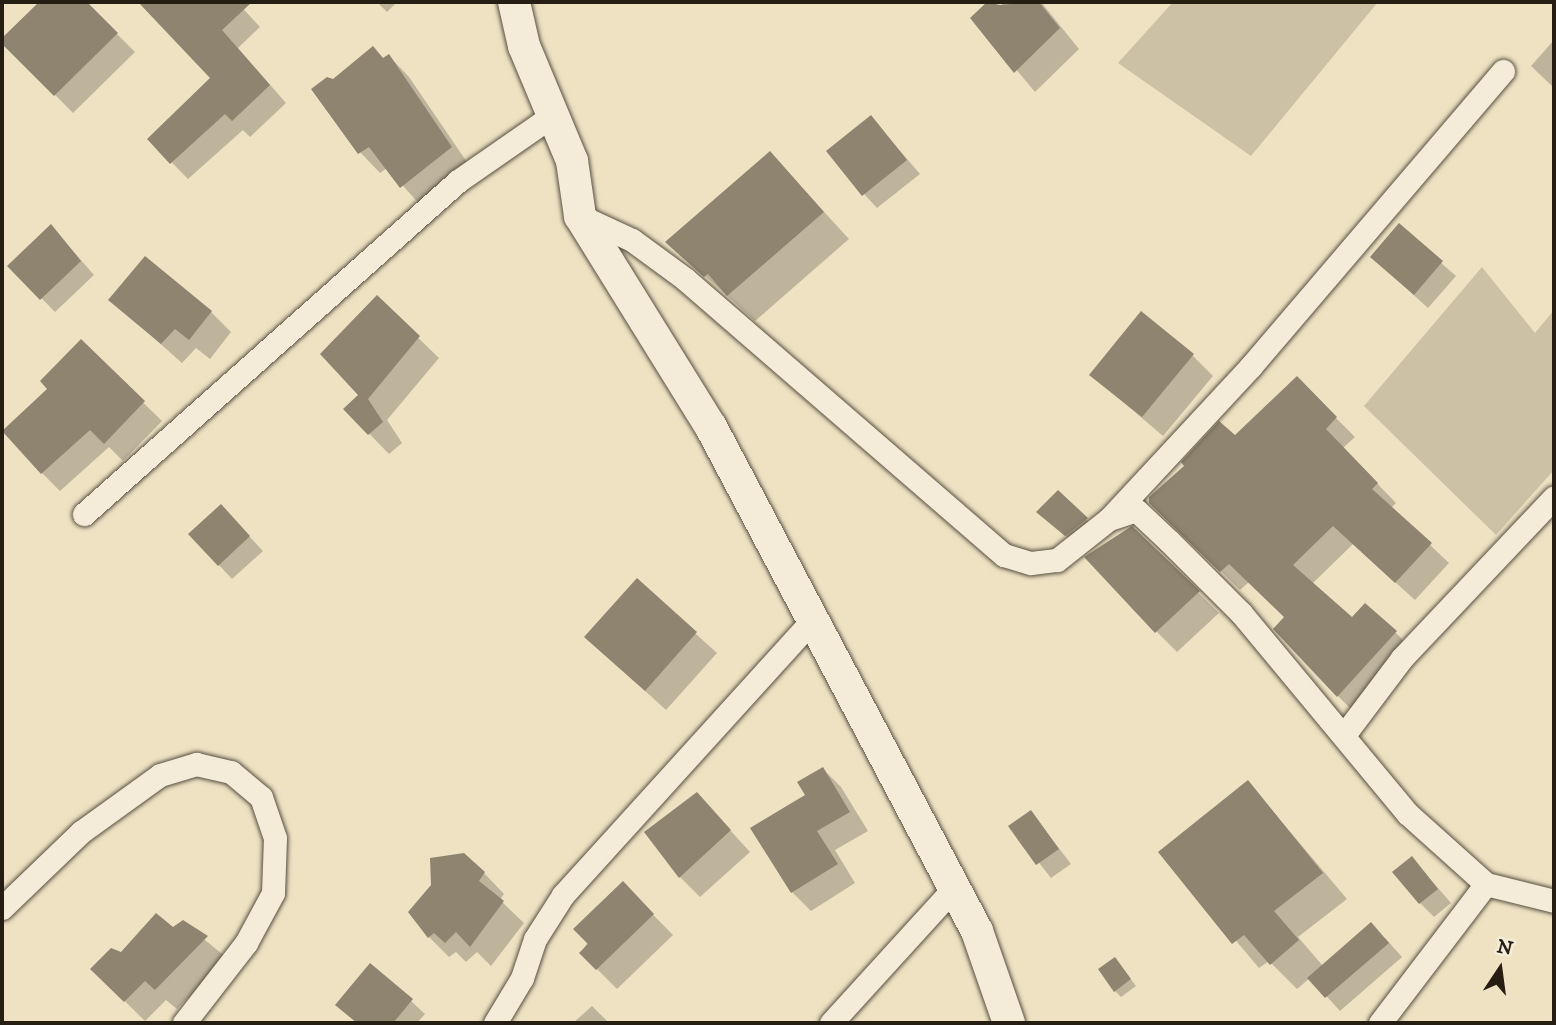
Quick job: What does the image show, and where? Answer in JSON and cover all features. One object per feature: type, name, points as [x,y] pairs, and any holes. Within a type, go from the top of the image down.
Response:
[{"type":"main road","points":[[514,2],[524,47],[572,161],[580,216],[711,427],[977,932],[1009,1023]]},
{"type":"street","points":[[580,216],[632,240],[685,279],[1004,555],[1031,563],[1057,560],[1109,519],[1251,366],[1503,71]]},
{"type":"street","points":[[84,514],[458,181],[553,115]]},
{"type":"street","points":[[1344,736],[1402,658],[1554,497]]},
{"type":"street","points":[[1109,519],[1136,510],[1241,613],[1408,814],[1486,884],[1554,901]]},
{"type":"street","points":[[495,1023],[522,978],[535,940],[563,895],[813,620]]},
{"type":"street","points":[[2,908],[81,832],[160,775],[195,764],[231,772],[261,797],[275,838],[274,894],[246,943],[184,1023]]},
{"type":"street","points":[[1380,1023],[1486,884]]},
{"type":"street","points":[[831,1023],[954,888]]},
{"type":"shaded area","points":[[1173,2],[1378,2],[1251,156],[1118,63]]},
{"type":"shaded area","points":[[1482,267],[1535,333],[1554,310],[1554,470],[1496,535],[1364,406]]},
{"type":"building","points":[[39,2],[87,2],[118,33],[54,96],[2,44],[2,38]]},
{"type":"building","points":[[138,2],[252,2],[222,30],[270,85],[232,121],[225,114],[170,164],[147,139],[210,78]]},
{"type":"building","points":[[987,2],[1000,5],[1039,2],[1060,28],[1014,73],[970,18]]},
{"type":"building","points":[[373,46],[383,58],[389,54],[452,147],[400,188],[369,147],[358,154],[311,89],[327,77],[333,79]]},
{"type":"building","points":[[871,115],[907,160],[862,196],[826,151]]},
{"type":"building","points":[[770,151],[824,212],[727,296],[708,274],[704,277],[665,242]]},
{"type":"building","points":[[1399,223],[1443,261],[1414,295],[1370,257]]},
{"type":"building","points":[[51,224],[81,261],[40,300],[7,266]]},
{"type":"building","points":[[145,256],[212,311],[189,340],[175,329],[161,344],[108,300]]},
{"type":"building","points":[[377,295],[420,336],[368,399],[383,422],[368,435],[343,409],[358,395],[320,354]]},
{"type":"building","points":[[1141,311],[1194,354],[1142,417],[1089,375]]},
{"type":"building","points":[[81,339],[145,401],[104,444],[90,430],[41,474],[2,431],[47,389],[40,381]]},
{"type":"building","points":[[1297,376],[1337,417],[1326,429],[1378,483],[1372,489],[1432,543],[1395,583],[1333,526],[1293,565],[1352,617],[1365,603],[1397,631],[1337,697],[1273,629],[1284,617],[1229,564],[1220,572],[1149,503],[1149,497],[1184,466],[1181,462],[1219,421],[1235,435]]},
{"type":"building","points":[[1058,490],[1088,518],[1065,536],[1036,512]]},
{"type":"building","points":[[221,504],[250,536],[218,566],[188,534]]},
{"type":"building","points":[[1132,526],[1200,591],[1155,633],[1084,557]]},
{"type":"building","points":[[637,578],[697,632],[645,691],[584,637]]},
{"type":"building","points":[[823,767],[850,812],[817,831],[838,864],[791,893],[750,828],[805,795],[797,782]]},
{"type":"building","points":[[1248,780],[1323,873],[1274,911],[1299,940],[1270,965],[1244,935],[1232,944],[1158,852]]},
{"type":"building","points":[[697,792],[731,830],[679,878],[644,832]]},
{"type":"building","points":[[1031,810],[1059,849],[1036,865],[1008,826]]},
{"type":"building","points":[[464,853],[485,872],[479,881],[504,901],[470,947],[456,932],[445,943],[434,933],[428,938],[408,912],[431,885],[430,858]]},
{"type":"building","points":[[1412,856],[1438,889],[1419,904],[1392,872]]},
{"type":"building","points":[[623,881],[654,914],[596,970],[579,953],[588,944],[573,929]]},
{"type":"building","points":[[156,913],[173,927],[183,920],[208,936],[155,990],[145,981],[124,1002],[90,969],[111,948],[121,952]]},
{"type":"building","points":[[1371,922],[1389,943],[1325,998],[1307,978]]},
{"type":"building","points":[[1115,957],[1131,979],[1114,992],[1098,969]]},
{"type":"building","points":[[370,963],[413,999],[393,1023],[357,1023],[335,1005]]}]
